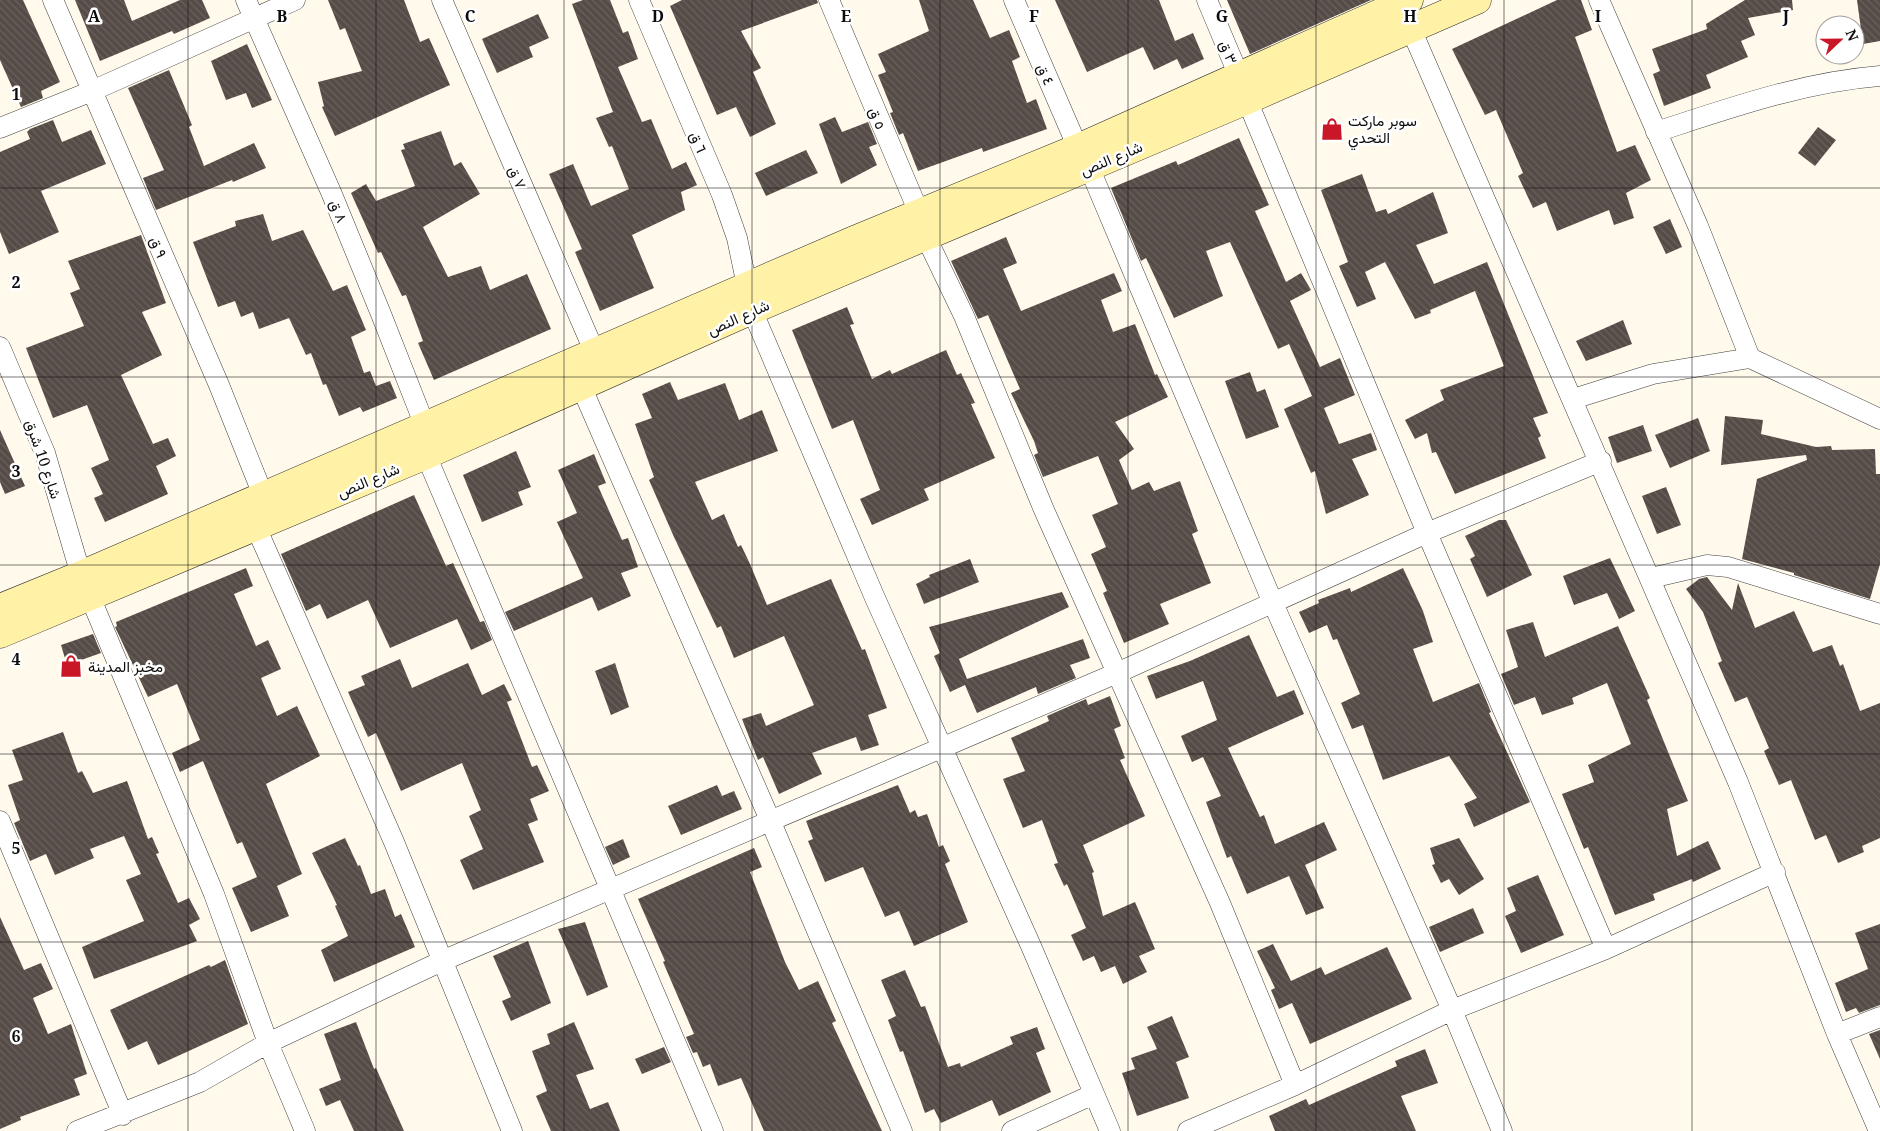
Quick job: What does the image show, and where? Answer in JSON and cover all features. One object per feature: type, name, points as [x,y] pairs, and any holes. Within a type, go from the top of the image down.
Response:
[{"type":"main road","name":"شارع النص","points":[[0,608],[86,585],[256,527],[426,455],[581,386],[750,299],[854,240],[923,226],[1243,88],[1411,29],[1477,0]]},
{"type":"main road","name":"شارع النص","points":[[1243,88],[1404,1]]},
{"type":"main road","name":"شارع النص","points":[[0,634],[86,585],[263,495],[595,353],[750,299]]},
{"type":"street","name":"٩ ق","points":[[53,0],[219,385],[263,495]]},
{"type":"street","points":[[0,128],[92,91],[250,9],[295,0]]},
{"type":"street","name":"٧ ق","points":[[442,0],[595,353]]},
{"type":"street","name":"٦ ق","points":[[639,0],[722,195],[738,238],[750,299],[874,598],[943,748],[1110,1131]]},
{"type":"street","name":"٥ ق","points":[[829,0],[923,226],[964,316],[1044,510],[1220,903],[1295,1085]]},
{"type":"street","name":"٤ ق","points":[[1014,0],[1084,158],[1273,603],[1452,1010],[1502,1131]]},
{"type":"street","name":"٣ ق","points":[[1207,0],[1428,533],[1606,949]]},
{"type":"street","points":[[1599,0],[1698,226],[1750,358]]},
{"type":"street","name":"٨ ق","points":[[250,9],[331,192],[425,426],[426,455]]},
{"type":"street","points":[[1411,29],[1601,462],[1776,872],[1838,1034],[1879,1131]]},
{"type":"street","points":[[1656,132],[1766,96],[1845,79],[1880,76]]},
{"type":"street","name":"شارع 10 شرق","points":[[0,346],[45,453],[86,585],[214,894],[268,1043],[305,1131]]},
{"type":"street","points":[[1573,399],[1653,374],[1750,358],[1880,419]]},
{"type":"street","points":[[581,386],[770,820],[902,1131]]},
{"type":"street","points":[[426,455],[713,1131]]},
{"type":"street","points":[[78,1131],[123,1115],[200,1082],[268,1043],[442,961],[1117,673],[1428,533],[1601,462]]},
{"type":"street","points":[[256,527],[394,842],[512,1131]]},
{"type":"street","points":[[1651,578],[1707,565],[1728,568],[1880,614]]},
{"type":"street","points":[[0,821],[123,1115]]},
{"type":"street","points":[[1188,1131],[1295,1085],[1452,1010],[1606,949],[1776,872]]},
{"type":"street","points":[[1838,1034],[1880,1016]]},
{"type":"street","points":[[1012,1131],[1094,1094]]},
{"type":"building","points":[[0,0],[23,0],[60,82],[41,91],[43,98],[21,107],[0,60]]},
{"type":"building","points":[[75,0],[124,0],[132,21],[180,0],[202,0],[210,18],[174,34],[172,31],[100,61]]},
{"type":"building","points":[[328,0],[404,0],[420,42],[429,38],[450,85],[335,136],[322,107],[324,106],[318,82],[362,71],[345,28],[340,30]]},
{"type":"building","points":[[583,0],[610,0],[623,33],[628,31],[638,59],[618,67],[642,122],[651,119],[672,169],[686,162],[697,185],[681,192],[685,210],[632,235],[654,288],[600,311],[575,252],[582,249],[549,174],[573,164],[591,206],[629,189],[612,146],[609,147],[596,118],[613,112],[572,4]]},
{"type":"building","points":[[682,0],[817,0],[818,3],[741,31],[761,68],[753,72],[776,124],[750,137],[736,107],[717,115],[670,6]]},
{"type":"building","points":[[919,0],[973,0],[990,38],[1009,30],[1020,57],[1012,61],[1027,103],[1036,99],[1047,129],[983,152],[982,148],[918,171],[903,133],[899,135],[890,113],[893,112],[878,75],[886,72],[878,54],[929,31]]},
{"type":"building","points":[[1055,0],[1159,0],[1175,41],[1193,33],[1204,59],[1182,69],[1177,59],[1154,70],[1143,47],[1087,72]]},
{"type":"building","points":[[1227,0],[1371,0],[1250,54]]},
{"type":"building","points":[[1557,0],[1581,0],[1592,30],[1575,37],[1617,152],[1635,145],[1651,180],[1626,193],[1634,218],[1614,225],[1609,210],[1557,231],[1546,202],[1533,208],[1518,176],[1523,173],[1496,110],[1485,115],[1452,49]]},
{"type":"building","points":[[1745,0],[1792,0],[1793,10],[1748,18],[1755,35],[1741,41],[1748,57],[1706,75],[1711,88],[1664,106],[1653,74],[1660,71],[1652,49],[1707,29],[1706,24]]},
{"type":"building","points":[[1857,0],[1880,0],[1880,41],[1865,44],[1865,15],[1859,15]]},
{"type":"building","points":[[538,14],[549,38],[529,47],[533,57],[497,73],[482,39]]},
{"type":"building","points":[[247,44],[272,100],[252,108],[246,93],[226,100],[211,61]]},
{"type":"building","points":[[169,70],[192,125],[189,127],[204,166],[254,143],[266,168],[156,210],[143,178],[164,170],[128,88]]},
{"type":"building","points":[[835,117],[842,132],[868,122],[877,144],[869,147],[877,165],[841,184],[819,124]]},
{"type":"building","points":[[53,120],[62,142],[91,130],[106,164],[41,191],[59,232],[9,254],[0,232],[0,152],[30,139],[27,132],[30,129]]},
{"type":"building","points":[[1818,127],[1836,140],[1815,166],[1798,153]]},
{"type":"building","points":[[441,131],[454,166],[461,162],[480,194],[423,227],[448,277],[481,266],[490,290],[527,274],[551,329],[434,380],[418,343],[423,341],[406,295],[402,296],[381,252],[378,253],[351,193],[366,184],[376,201],[415,186],[401,150],[405,149],[403,144]]},
{"type":"building","points":[[1239,138],[1269,205],[1255,211],[1286,282],[1301,273],[1311,290],[1290,301],[1320,367],[1340,358],[1355,395],[1324,408],[1339,444],[1371,433],[1377,450],[1352,459],[1369,495],[1326,514],[1315,471],[1311,473],[1284,409],[1312,396],[1289,344],[1278,349],[1230,242],[1206,251],[1223,296],[1174,318],[1146,258],[1141,261],[1111,188],[1176,161],[1178,165]]},
{"type":"building","points":[[806,150],[818,173],[766,196],[755,173]]},
{"type":"building","points":[[1362,174],[1376,212],[1386,209],[1388,214],[1433,192],[1448,233],[1416,245],[1434,284],[1487,262],[1548,413],[1533,418],[1541,436],[1538,438],[1546,458],[1455,494],[1436,452],[1432,453],[1427,433],[1415,439],[1405,420],[1444,400],[1440,390],[1504,366],[1475,291],[1430,310],[1431,313],[1415,319],[1385,262],[1365,272],[1376,299],[1357,307],[1339,266],[1348,262],[1321,190]]},
{"type":"building","points":[[263,214],[272,241],[303,230],[333,291],[347,285],[366,330],[351,337],[364,373],[370,371],[376,386],[390,381],[397,398],[363,412],[360,407],[339,416],[326,384],[323,385],[311,353],[306,355],[289,318],[259,329],[253,312],[241,317],[235,301],[218,307],[193,242],[236,226],[235,221]]},
{"type":"building","points":[[1670,219],[1682,247],[1666,254],[1653,227]]},
{"type":"building","points":[[141,235],[166,303],[142,312],[162,355],[121,375],[153,444],[168,438],[176,456],[156,466],[168,494],[105,522],[94,498],[103,494],[91,468],[109,460],[87,405],[53,418],[26,348],[84,326],[70,293],[80,289],[68,261]]},
{"type":"building","points":[[1006,237],[1017,263],[1003,269],[1021,311],[1114,273],[1122,291],[1101,300],[1113,332],[1135,324],[1155,375],[1157,374],[1168,397],[1115,422],[1134,449],[1119,460],[1132,490],[1149,482],[1154,491],[1180,481],[1198,531],[1192,534],[1211,583],[1160,604],[1169,624],[1124,643],[1103,593],[1107,591],[1091,554],[1106,547],[1092,515],[1118,504],[1098,456],[1043,477],[1034,455],[1038,453],[1034,441],[1011,393],[1020,389],[988,315],[978,319],[951,261]]},
{"type":"building","points":[[847,307],[854,324],[850,325],[872,379],[890,370],[892,374],[946,350],[957,375],[961,373],[975,403],[971,404],[995,458],[924,489],[929,500],[872,525],[860,499],[880,490],[853,420],[832,429],[792,330]]},
{"type":"building","points":[[1623,320],[1632,344],[1586,361],[1576,341]]},
{"type":"building","points":[[1250,372],[1257,392],[1265,389],[1279,427],[1246,439],[1225,381]]},
{"type":"building","points":[[670,382],[678,400],[725,383],[739,420],[762,410],[778,451],[695,482],[712,520],[724,514],[738,547],[741,545],[750,564],[767,605],[831,579],[862,650],[865,649],[887,708],[868,715],[879,745],[861,751],[856,737],[812,753],[822,774],[779,794],[763,757],[758,760],[742,719],[761,713],[766,726],[814,705],[784,636],[734,658],[721,626],[717,628],[674,537],[649,480],[654,477],[635,424],[652,418],[642,394]]},
{"type":"building","points":[[1725,416],[1763,420],[1761,434],[1816,447],[1831,446],[1832,450],[1875,449],[1876,474],[1880,474],[1880,564],[1870,599],[1794,575],[1794,573],[1742,559],[1757,479],[1807,460],[1806,455],[1721,465]]},
{"type":"building","points":[[1698,418],[1710,451],[1670,468],[1655,435]]},
{"type":"building","points":[[1643,425],[1652,451],[1617,463],[1608,437]]},
{"type":"building","points":[[0,430],[25,486],[5,494],[0,482]]},
{"type":"building","points":[[516,451],[531,487],[518,492],[523,505],[482,522],[463,475]]},
{"type":"building","points":[[594,454],[606,483],[598,486],[622,540],[628,538],[638,567],[621,573],[631,596],[598,611],[592,597],[514,631],[505,612],[583,578],[557,522],[577,513],[558,470]]},
{"type":"building","points":[[1666,487],[1681,525],[1657,534],[1642,496]]},
{"type":"building","points":[[414,495],[446,566],[453,563],[480,622],[484,621],[492,640],[471,650],[457,619],[390,648],[368,600],[327,619],[320,604],[306,611],[281,554]]},
{"type":"building","points":[[1499,520],[1506,520],[1532,575],[1487,597],[1470,559],[1475,556],[1465,536]]},
{"type":"building","points":[[1610,558],[1635,611],[1619,619],[1607,593],[1574,605],[1563,576]]},
{"type":"building","points":[[970,559],[979,582],[924,604],[916,584],[930,577],[929,575]]},
{"type":"building","points":[[246,568],[253,586],[234,594],[256,646],[268,640],[281,669],[261,678],[277,716],[297,706],[320,756],[266,784],[302,874],[277,886],[289,916],[251,932],[232,888],[257,877],[242,842],[237,844],[203,761],[180,772],[172,753],[200,740],[177,684],[148,697],[115,627],[117,626],[116,622]]},
{"type":"building","points":[[1403,568],[1423,611],[1433,642],[1413,649],[1433,702],[1479,683],[1491,712],[1489,713],[1530,802],[1474,827],[1464,804],[1477,798],[1449,756],[1383,780],[1363,725],[1352,729],[1341,703],[1360,694],[1337,639],[1333,640],[1327,625],[1309,633],[1299,612],[1319,603],[1318,600],[1350,588],[1351,592]]},
{"type":"building","points":[[1707,577],[1732,610],[1738,583],[1755,628],[1794,611],[1813,652],[1832,645],[1840,666],[1843,664],[1860,711],[1880,703],[1880,838],[1862,846],[1864,852],[1838,863],[1826,835],[1815,840],[1791,780],[1779,785],[1764,751],[1769,748],[1747,697],[1735,702],[1718,663],[1722,661],[1703,612],[1686,589],[1699,579]]},
{"type":"building","points":[[1062,592],[1069,607],[959,659],[967,679],[1083,639],[1090,658],[1070,665],[1076,678],[1038,694],[1036,687],[977,713],[965,685],[950,692],[934,656],[940,653],[929,627]]},
{"type":"building","points":[[1533,622],[1545,657],[1618,626],[1650,698],[1647,700],[1688,801],[1667,809],[1677,856],[1708,841],[1721,869],[1693,882],[1692,879],[1653,894],[1655,900],[1615,915],[1588,847],[1584,849],[1562,794],[1594,782],[1588,765],[1631,744],[1607,683],[1572,698],[1574,704],[1542,715],[1535,697],[1514,705],[1501,674],[1518,667],[1506,630]]},
{"type":"building","points":[[93,634],[101,653],[67,665],[61,645]]},
{"type":"building","points":[[1249,635],[1277,697],[1294,690],[1304,714],[1228,748],[1260,817],[1264,815],[1275,844],[1324,822],[1337,850],[1305,865],[1324,908],[1306,915],[1289,876],[1247,894],[1231,856],[1227,858],[1206,802],[1221,796],[1203,757],[1192,762],[1181,736],[1217,720],[1203,681],[1156,699],[1147,676],[1190,661]]},
{"type":"building","points":[[400,659],[412,688],[468,663],[482,695],[504,684],[512,700],[507,702],[532,767],[537,765],[549,791],[530,799],[538,820],[528,824],[544,862],[473,890],[460,860],[483,849],[469,816],[481,810],[462,763],[401,791],[376,733],[368,737],[348,692],[365,685],[361,676]]},
{"type":"building","points":[[615,663],[629,707],[611,715],[595,671]]},
{"type":"building","points":[[1110,696],[1121,726],[1114,729],[1125,758],[1120,760],[1145,816],[1083,845],[1094,872],[1092,873],[1103,916],[1135,902],[1155,949],[1139,956],[1147,972],[1123,984],[1115,966],[1101,972],[1094,956],[1083,961],[1071,935],[1086,928],[1067,884],[1064,886],[1054,864],[1058,863],[1042,820],[1023,828],[1003,779],[1025,771],[1011,738],[1049,721],[1047,716],[1086,699],[1088,705]]},
{"type":"building","points":[[63,732],[78,773],[82,771],[93,793],[127,781],[148,839],[152,837],[159,853],[156,854],[178,903],[189,898],[200,919],[189,925],[197,941],[94,979],[82,947],[144,921],[126,880],[141,874],[124,836],[90,849],[94,858],[55,875],[46,854],[30,861],[14,823],[20,820],[8,785],[23,780],[12,750]]},
{"type":"building","points":[[717,785],[722,796],[734,791],[742,809],[681,835],[668,806]]},
{"type":"building","points":[[898,785],[910,813],[915,810],[918,817],[927,814],[939,847],[943,845],[950,861],[945,864],[968,922],[914,946],[899,911],[885,917],[863,867],[825,882],[808,841],[813,839],[806,821]]},
{"type":"building","points":[[345,838],[358,866],[360,865],[371,894],[385,889],[395,917],[401,914],[415,947],[334,982],[321,950],[348,936],[335,906],[337,905],[312,853]]},
{"type":"building","points":[[1459,838],[1484,879],[1459,895],[1449,879],[1441,883],[1432,865],[1435,864],[1430,848]]},
{"type":"building","points":[[623,839],[630,857],[613,865],[605,847]]},
{"type":"building","points":[[754,848],[762,867],[750,872],[785,962],[799,990],[818,981],[836,1021],[832,1023],[882,1131],[764,1131],[741,1078],[718,1086],[710,1064],[703,1067],[697,1052],[693,1053],[686,1037],[694,1034],[638,899]]},
{"type":"building","points":[[1538,875],[1564,935],[1521,953],[1505,916],[1516,911],[1507,888]]},
{"type":"building","points":[[1473,908],[1484,933],[1440,952],[1429,927]]},
{"type":"building","points":[[0,917],[24,970],[41,963],[53,989],[33,998],[48,1034],[71,1024],[87,1074],[74,1079],[80,1095],[20,1117],[21,1120],[0,1129]]},
{"type":"building","points":[[585,922],[608,987],[587,996],[558,929]]},
{"type":"building","points":[[1880,924],[1880,1005],[1859,1013],[1856,1008],[1846,1012],[1835,983],[1868,969],[1855,933]]},
{"type":"building","points":[[528,941],[551,1003],[511,1021],[502,1001],[511,997],[493,956]]},
{"type":"building","points":[[1273,944],[1291,981],[1321,967],[1325,975],[1387,947],[1412,999],[1310,1044],[1292,1003],[1279,1009],[1271,990],[1275,988],[1257,951]]},
{"type":"building","points":[[225,960],[248,1024],[158,1065],[147,1041],[128,1050],[110,1010],[209,965],[211,967]]},
{"type":"building","points":[[905,970],[921,1007],[925,1006],[948,1067],[960,1063],[961,1067],[1013,1044],[1010,1037],[1037,1027],[1045,1049],[1036,1053],[1051,1092],[999,1116],[992,1100],[941,1123],[934,1109],[925,1113],[903,1051],[900,1052],[888,1020],[896,1016],[881,980]]},
{"type":"building","points":[[1172,1016],[1189,1057],[1176,1062],[1189,1098],[1137,1116],[1122,1073],[1135,1069],[1131,1058],[1157,1049],[1147,1027]]},
{"type":"building","points":[[356,1022],[374,1069],[376,1068],[404,1131],[354,1131],[340,1100],[326,1106],[319,1089],[341,1080],[324,1034]]},
{"type":"building","points":[[574,1022],[594,1069],[576,1075],[590,1109],[608,1102],[620,1131],[551,1131],[536,1096],[547,1091],[532,1051],[550,1044],[547,1034]]},
{"type":"building","points":[[1880,1030],[1880,1059],[1869,1034]]},
{"type":"building","points":[[664,1047],[671,1062],[642,1074],[635,1059]]},
{"type":"building","points":[[1425,1049],[1438,1083],[1401,1096],[1416,1131],[1275,1131],[1269,1116],[1306,1099],[1309,1105],[1397,1066],[1395,1061]]},
{"type":"place","name":"سوبر ماركت التحدي","points":[[1332,129]]},
{"type":"place","name":"مخبز المدينة","points":[[71,666]]}]
